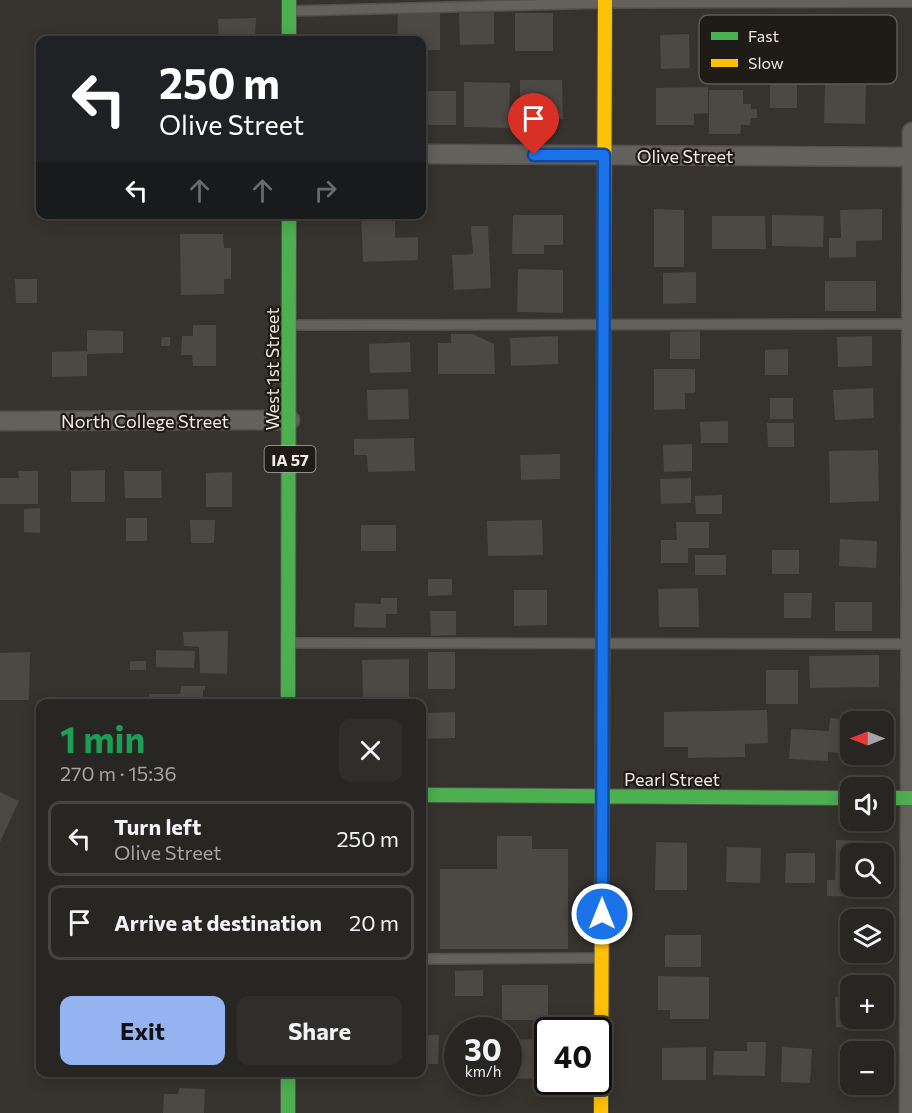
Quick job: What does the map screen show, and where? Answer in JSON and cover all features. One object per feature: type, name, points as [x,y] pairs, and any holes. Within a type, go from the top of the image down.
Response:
[{"type":"street","points":[[601,1113],[604,2]]},
{"type":"street","points":[[289,5],[289,36]]},
{"type":"street","points":[[909,1113],[912,132]]},
{"type":"street","name":"Olive Street","points":[[426,154],[912,157]]},
{"type":"street","name":"West 1st Street","points":[[288,699],[289,219]]},
{"type":"street","name":"North College Street","points":[[0,421],[290,420]]},
{"type":"street","name":"Pearl Street","points":[[426,795],[840,798]]},
{"type":"street","points":[[894,798],[911,798]]},
{"type":"street","points":[[288,1077],[288,1113]]},
{"type":"lane","points":[[289,5],[912,2]]},
{"type":"lane","points":[[290,325],[912,324]]},
{"type":"lane","points":[[289,643],[911,644]]},
{"type":"lane","points":[[426,959],[602,958]]},
{"type":"building","points":[[494,12],[494,44],[460,45],[459,13]]},
{"type":"building","points":[[398,13],[440,13],[440,50],[426,50],[426,36],[397,36]]},
{"type":"building","points":[[515,13],[553,13],[553,51],[515,51]]},
{"type":"building","points":[[256,18],[255,36],[219,36],[218,19]]},
{"type":"building","points":[[689,34],[690,68],[661,69],[660,35]]},
{"type":"building","points":[[520,80],[562,80],[563,119],[520,120]]},
{"type":"building","points":[[464,82],[510,83],[509,128],[464,127]]},
{"type":"building","points":[[770,84],[815,84],[797,85],[797,108],[770,108]]},
{"type":"building","points":[[825,84],[866,85],[865,124],[824,123]]},
{"type":"building","points":[[708,87],[708,113],[694,114],[694,125],[656,125],[656,88]]},
{"type":"building","points":[[709,90],[743,90],[743,104],[751,104],[751,109],[757,109],[757,118],[751,118],[750,125],[741,125],[740,134],[709,134]]},
{"type":"building","points":[[426,91],[456,91],[456,125],[426,125]]},
{"type":"building","points":[[654,209],[684,210],[684,267],[654,267]]},
{"type":"building","points":[[882,209],[882,240],[856,241],[856,257],[829,258],[829,238],[841,238],[840,210]]},
{"type":"building","points":[[513,215],[563,215],[563,245],[544,245],[544,254],[512,254]]},
{"type":"building","points":[[772,215],[824,216],[823,247],[772,246]]},
{"type":"building","points":[[712,216],[765,216],[766,249],[712,249]]},
{"type":"building","points":[[361,219],[395,219],[395,238],[418,237],[418,260],[363,262]]},
{"type":"building","points":[[471,226],[488,226],[491,288],[454,290],[452,255],[473,254]]},
{"type":"building","points":[[180,234],[223,234],[224,248],[231,248],[231,279],[224,279],[224,294],[181,295]]},
{"type":"building","points":[[518,269],[563,270],[563,313],[517,312]]},
{"type":"building","points":[[696,272],[696,303],[663,304],[663,273]]},
{"type":"building","points":[[15,279],[37,279],[37,303],[16,303]]},
{"type":"building","points":[[825,281],[876,281],[876,311],[825,311]]},
{"type":"building","points":[[193,325],[216,325],[216,366],[193,366],[192,355],[181,355],[182,336],[193,336]]},
{"type":"building","points":[[87,330],[123,331],[123,353],[87,354],[87,376],[52,377],[52,352],[87,351]]},
{"type":"building","points":[[700,331],[700,359],[670,359],[670,332]]},
{"type":"building","points":[[451,334],[473,334],[494,344],[495,374],[438,374],[438,343],[451,343]]},
{"type":"building","points":[[558,336],[558,364],[511,366],[510,338]]},
{"type":"building","points":[[872,336],[872,366],[838,367],[837,337]]},
{"type":"building","points":[[162,337],[170,337],[170,346],[161,346]]},
{"type":"building","points":[[410,342],[411,372],[370,373],[369,344]]},
{"type":"building","points":[[788,349],[788,375],[765,375],[765,350]]},
{"type":"building","points":[[654,369],[695,369],[695,393],[685,393],[685,409],[654,410]]},
{"type":"building","points":[[873,388],[874,418],[835,420],[833,390]]},
{"type":"building","points":[[408,389],[409,419],[368,420],[367,390]]},
{"type":"building","points":[[770,398],[793,398],[793,419],[770,419]]},
{"type":"building","points":[[728,421],[728,443],[701,443],[700,422]]},
{"type":"building","points":[[767,423],[794,423],[794,447],[768,447]]},
{"type":"building","points":[[414,438],[415,471],[368,472],[367,455],[354,455],[354,439]]},
{"type":"building","points":[[692,444],[692,471],[664,472],[663,445]]},
{"type":"building","points":[[878,450],[879,501],[830,503],[829,451]]},
{"type":"building","points":[[560,454],[560,479],[521,480],[520,455]]},
{"type":"building","points":[[105,470],[105,502],[71,502],[71,471]]},
{"type":"building","points":[[18,471],[38,471],[38,504],[0,504],[0,478],[19,478]]},
{"type":"building","points":[[124,471],[161,471],[162,498],[125,498]]},
{"type":"building","points":[[232,472],[232,507],[206,507],[206,473]]},
{"type":"building","points":[[691,478],[691,503],[661,504],[660,479]]},
{"type":"building","points":[[722,495],[722,514],[696,514],[695,496]]},
{"type":"building","points":[[40,508],[40,533],[24,532],[24,509]]},
{"type":"building","points":[[126,518],[147,518],[147,541],[126,541]]},
{"type":"building","points":[[190,520],[215,520],[214,543],[191,543]]},
{"type":"building","points":[[542,520],[543,555],[488,556],[487,521]]},
{"type":"building","points":[[676,522],[709,522],[709,548],[688,548],[688,563],[661,563],[661,540],[677,540]]},
{"type":"building","points":[[361,525],[396,525],[396,551],[361,551]]},
{"type":"building","points":[[840,539],[877,541],[876,568],[839,566]]},
{"type":"building","points":[[772,550],[799,550],[799,574],[772,574]]},
{"type":"building","points":[[695,555],[726,555],[726,575],[695,575]]},
{"type":"building","points":[[428,579],[452,579],[452,595],[428,596]]},
{"type":"building","points":[[698,588],[699,627],[659,627],[658,589]]},
{"type":"building","points":[[514,590],[547,590],[547,625],[514,626]]},
{"type":"building","points":[[784,593],[812,593],[811,618],[784,618]]},
{"type":"building","points":[[381,598],[397,598],[397,614],[386,614],[386,628],[354,627],[355,603],[381,604]]},
{"type":"building","points":[[835,602],[872,602],[872,631],[835,631]]},
{"type":"building","points":[[430,611],[456,611],[456,635],[431,636]]},
{"type":"building","points":[[228,631],[227,674],[200,673],[199,647],[184,646],[183,632]]},
{"type":"building","points":[[156,650],[195,651],[194,668],[156,667]]},
{"type":"building","points":[[30,652],[29,700],[0,700],[0,653]]},
{"type":"building","points":[[428,652],[455,652],[455,689],[428,689]]},
{"type":"building","points":[[879,655],[879,687],[810,688],[809,656]]},
{"type":"building","points":[[409,659],[409,699],[363,699],[362,660]]},
{"type":"building","points":[[130,661],[146,661],[146,670],[130,670]]},
{"type":"building","points":[[766,670],[798,670],[798,704],[766,704]]},
{"type":"building","points":[[181,686],[205,686],[203,699],[149,699],[149,694],[180,694]]},
{"type":"building","points":[[767,710],[768,743],[745,744],[745,757],[688,758],[688,747],[664,747],[664,712]]},
{"type":"building","points":[[455,712],[455,738],[426,739],[426,713]]},
{"type":"building","points":[[830,718],[840,719],[840,753],[828,752],[828,761],[789,759],[791,729],[829,731]]},
{"type":"building","points":[[0,792],[19,801],[0,842]]},
{"type":"building","points":[[497,836],[532,836],[532,849],[568,849],[568,949],[440,949],[440,869],[497,869]]},
{"type":"building","points":[[836,840],[873,841],[873,843],[840,843],[840,896],[827,896],[827,880],[835,880]]},
{"type":"building","points":[[656,842],[687,843],[687,890],[655,890]]},
{"type":"building","points":[[727,847],[761,848],[760,883],[726,882]]},
{"type":"building","points":[[786,853],[815,853],[815,883],[785,883]]},
{"type":"building","points":[[665,935],[701,935],[701,967],[665,967]]},
{"type":"building","points":[[483,970],[483,996],[455,996],[455,971]]},
{"type":"building","points":[[658,976],[709,977],[709,1019],[670,1019],[670,1010],[658,1010]]},
{"type":"building","points":[[502,985],[548,985],[548,1017],[522,1020],[522,1017],[502,1017]]},
{"type":"building","points":[[835,997],[840,997],[840,1027],[836,1027]]},
{"type":"building","points":[[426,1035],[439,1035],[438,1064],[426,1064]]},
{"type":"building","points":[[534,1039],[534,1078],[522,1079],[522,1040]]},
{"type":"building","points":[[747,1042],[766,1042],[765,1076],[713,1075],[714,1051],[747,1051]]},
{"type":"building","points":[[706,1047],[706,1080],[662,1080],[662,1048]]},
{"type":"building","points":[[782,1047],[812,1049],[810,1083],[781,1082]]},
{"type":"building","points":[[179,1088],[205,1089],[204,1113],[163,1113],[164,1094],[178,1094]]},
{"type":"traffic: fast","points":[[289,0],[289,36]]},
{"type":"traffic: fast","points":[[288,699],[289,219]]},
{"type":"traffic: fast","points":[[602,869],[604,254]]},
{"type":"traffic: fast","points":[[426,795],[840,798]]},
{"type":"traffic: fast","points":[[894,798],[912,798]]},
{"type":"traffic: fast","points":[[288,1077],[288,1113]]},
{"type":"traffic: slow","points":[[604,254],[605,0]]},
{"type":"traffic: slow","points":[[601,1113],[602,869]]},
{"type":"route","points":[[534,155],[604,155],[602,914]]}]
